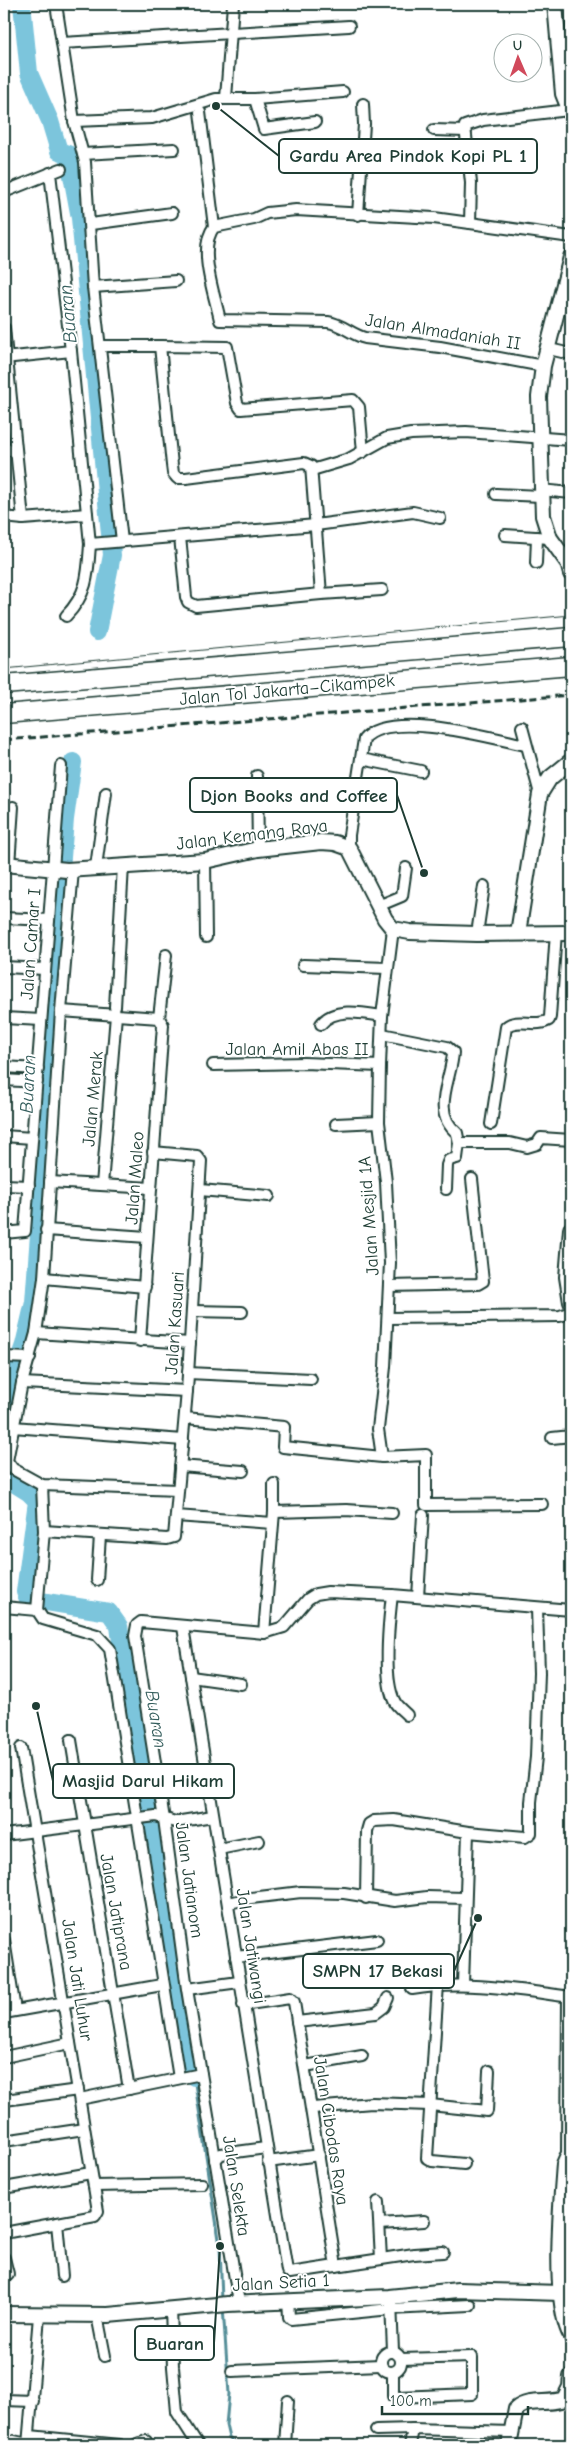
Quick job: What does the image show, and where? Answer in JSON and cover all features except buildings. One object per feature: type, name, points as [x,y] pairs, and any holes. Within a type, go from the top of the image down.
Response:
[{"type":"highway","name":"Jalan Tol Jakarta–Cikampek","points":[[4,685],[571,637]]},
{"type":"highway","name":"Jalan Tol Jakarta–Cikampek","points":[[4,714],[571,666]]},
{"type":"street","points":[[56,4],[74,121],[83,160],[91,224],[93,288],[120,542]]},
{"type":"street","points":[[226,98],[233,4]]},
{"type":"street","points":[[470,223],[471,183],[465,126],[484,120],[570,112],[563,94],[555,4]]},
{"type":"street","points":[[62,43],[348,26]]},
{"type":"street","points":[[74,121],[152,118],[198,103],[226,98],[340,93]]},
{"type":"street","points":[[255,98],[264,129],[315,122]]},
{"type":"street","points":[[358,215],[364,124],[363,104]]},
{"type":"street","points":[[200,112],[214,227],[282,210],[434,218],[571,236]]},
{"type":"street","points":[[434,130],[465,131]]},
{"type":"street","points":[[83,160],[174,149]]},
{"type":"street","points":[[4,192],[61,169]]},
{"type":"street","points":[[50,173],[71,351],[87,514],[93,544],[88,577],[82,594],[78,604],[66,616]]},
{"type":"street","points":[[91,224],[172,213]]},
{"type":"street","name":"Jalan Almadaniah II","points":[[214,227],[206,248],[210,278],[220,320],[328,322],[341,326],[356,336],[365,338],[440,347],[543,366]]},
{"type":"street","points":[[536,564],[543,537],[539,397],[543,366],[568,279],[571,257]]},
{"type":"street","points":[[93,288],[176,281]]},
{"type":"street","points":[[4,328],[5,357],[24,519]]},
{"type":"street","points":[[100,346],[227,347],[237,403],[241,409],[353,400],[359,407],[363,452]]},
{"type":"street","points":[[160,346],[173,473],[178,478],[304,463],[308,464],[312,470],[321,594]]},
{"type":"street","points":[[549,349],[571,354]]},
{"type":"street","points":[[5,357],[71,351]]},
{"type":"street","points":[[312,470],[349,459],[387,438],[427,433],[466,432],[571,440]]},
{"type":"street","points":[[4,447],[16,452]]},
{"type":"street","points":[[496,494],[571,493]]},
{"type":"street","points":[[93,544],[316,525],[413,512],[440,518]]},
{"type":"street","points":[[4,517],[24,519],[87,514]]},
{"type":"street","points":[[505,534],[543,537],[568,563],[571,574]]},
{"type":"street","points":[[180,537],[186,597],[188,602],[196,606],[382,590]]},
{"type":"street","points":[[349,848],[349,835],[364,739],[372,732],[384,728],[428,726],[525,745]]},
{"type":"street","points":[[522,727],[525,745],[540,794]]},
{"type":"street","points":[[361,759],[421,771]]},
{"type":"street","points":[[518,933],[540,794],[550,778],[571,761]]},
{"type":"street","points":[[61,766],[60,1011],[50,1049],[50,1182],[44,1278],[36,1333],[27,1358],[10,1423],[7,1461],[12,1469],[42,1485],[178,1490]]},
{"type":"street","points":[[257,776],[258,849]]},
{"type":"street","points":[[96,867],[106,793]]},
{"type":"street","points":[[6,864],[13,807]]},
{"type":"street","name":"Jalan Kemang Raya","points":[[6,864],[62,869],[205,861],[258,849],[328,842],[349,848],[378,906],[393,929]]},
{"type":"street","points":[[205,861],[206,937]]},
{"type":"street","name":"Jalan Merak","points":[[102,1185],[115,1011],[123,866]]},
{"type":"street","points":[[378,906],[402,896],[406,868]]},
{"type":"street","name":"Jalan Camar I","points":[[4,1234],[25,1232],[38,1069],[50,1049],[42,1020],[49,920],[62,869]]},
{"type":"street","points":[[477,934],[484,886]]},
{"type":"street","points":[[4,918],[49,920]]},
{"type":"street","points":[[393,929],[410,932],[477,934],[571,933]]},
{"type":"street","name":"Jalan Mesjid 1A","points":[[382,1457],[378,1429],[390,1286],[386,1182],[379,1122],[380,1066],[382,1016],[393,929]]},
{"type":"street","points":[[491,1124],[506,1027],[512,1023],[542,1024],[549,1020],[556,932]]},
{"type":"street","name":"Jalan Maleo","points":[[140,1341],[163,1025],[159,1018],[166,955]]},
{"type":"street","points":[[303,965],[387,968]]},
{"type":"street","points":[[4,967],[45,969]]},
{"type":"street","points":[[60,1011],[115,1011],[159,1018]]},
{"type":"street","points":[[321,1024],[327,1016],[336,1014],[382,1016]]},
{"type":"street","points":[[4,1018],[42,1020]]},
{"type":"street","points":[[382,1034],[447,1047],[454,1052],[442,1099],[445,1116],[450,1127],[457,1133],[459,1143],[457,1158],[450,1160],[447,1165],[446,1190]]},
{"type":"street","name":"Jalan Amil Abas II","points":[[213,1065],[304,1063],[380,1066]]},
{"type":"street","points":[[4,1067],[38,1069]]},
{"type":"street","points":[[4,1080],[37,1082]]},
{"type":"street","points":[[336,1124],[379,1122]]},
{"type":"street","points":[[4,1136],[32,1138]]},
{"type":"street","points":[[459,1143],[510,1143],[527,1147],[537,1144],[541,1138],[571,1140]]},
{"type":"street","name":"Jalan Kasuari","points":[[100,1536],[167,1539],[174,1537],[187,1392],[201,1161],[199,1158],[153,1152]]},
{"type":"street","points":[[390,1286],[478,1284],[482,1281],[472,1179]]},
{"type":"street","points":[[50,1182],[151,1188]]},
{"type":"street","points":[[4,1185],[29,1186]]},
{"type":"street","points":[[200,1190],[269,1196]]},
{"type":"street","points":[[571,1229],[567,1277],[571,1302]]},
{"type":"street","points":[[46,1230],[147,1237]]},
{"type":"street","points":[[44,1278],[145,1287]]},
{"type":"street","points":[[192,1311],[242,1312]]},
{"type":"street","points":[[388,1318],[554,1316],[571,1312]]},
{"type":"street","points":[[36,1333],[190,1343]]},
{"type":"street","points":[[8,1357],[27,1358]]},
{"type":"street","points":[[188,1373],[311,1379]]},
{"type":"street","points":[[22,1383],[187,1392]]},
{"type":"street","points":[[185,1418],[284,1427],[283,1447],[382,1457],[426,1455],[426,1505],[542,1504]]},
{"type":"street","points":[[10,1423],[183,1440]]},
{"type":"street","points":[[552,1438],[571,1436]]},
{"type":"street","points":[[180,1466],[243,1471]]},
{"type":"street","points":[[264,1633],[274,1517],[274,1484]]},
{"type":"street","points":[[42,1485],[44,1531],[37,1607],[43,1619],[97,1635],[110,1649],[151,1818],[162,1985],[181,2078]]},
{"type":"street","points":[[176,1516],[274,1517],[346,1510],[392,1512]]},
{"type":"street","points":[[418,1597],[423,1515]]},
{"type":"street","points":[[44,1531],[100,1536],[97,1580]]},
{"type":"street","points":[[183,1627],[264,1633],[284,1627],[301,1606],[316,1594],[350,1592],[571,1610]]},
{"type":"street","points":[[392,1595],[389,1628],[390,1688],[395,1703],[407,1715]]},
{"type":"street","points":[[4,1607],[37,1607]]},
{"type":"street","points":[[366,1898],[367,1831],[369,1824],[374,1821],[394,1820],[468,1832],[525,1836],[531,1833],[531,1802],[536,1757],[539,1673],[537,1608]]},
{"type":"street","name":"Jalan Jatianom","points":[[183,1627],[141,1622],[135,1630],[151,1818],[187,1989],[198,2074]]},
{"type":"street","name":"Jalan Jatiwangi","points":[[183,1627],[287,2271],[290,2273],[336,2266]]},
{"type":"street","points":[[191,1677],[241,1684]]},
{"type":"street","name":"Jalan Jatiprana","points":[[71,1740],[129,2089]]},
{"type":"street","name":"Jalan Jati Luhur","points":[[21,1748],[98,2211],[95,2216],[57,2223]]},
{"type":"street","points":[[4,1835],[85,1824],[151,1818],[175,1822],[213,1816]]},
{"type":"street","points":[[463,1984],[464,1898],[468,1832]]},
{"type":"street","points":[[219,1849],[259,1841]]},
{"type":"street","points":[[229,1903],[251,1898],[301,1892],[344,1893],[366,1898],[395,1901],[427,1897],[464,1898]]},
{"type":"street","points":[[4,1940],[15,2010]]},
{"type":"street","points":[[236,1957],[377,1940]]},
{"type":"street","points":[[187,1989],[239,1982]]},
{"type":"street","points":[[438,1984],[428,2160],[464,2164]]},
{"type":"street","points":[[412,1989],[438,1984],[463,1984],[569,1997],[569,2156],[564,2164],[561,2212],[560,2293],[563,2317],[571,2336]]},
{"type":"street","points":[[4,2013],[162,1985]]},
{"type":"street","name":"Jalan Cibodas Raya","points":[[243,2005],[290,1998],[294,2002],[313,2108],[336,2266]]},
{"type":"street","points":[[297,2022],[376,2013],[384,2008],[388,1998]]},
{"type":"street","points":[[4,2057],[70,2043]]},
{"type":"street","points":[[304,2066],[362,2056]]},
{"type":"street","points":[[313,2108],[372,2103],[430,2105],[487,2111],[489,2072]]},
{"type":"street","points":[[6,2100],[79,2095],[129,2089],[198,2074]]},
{"type":"street","name":"Jalan Selekta","points":[[198,2074],[215,2160],[229,2304]]},
{"type":"street","points":[[4,2141],[84,2129]]},
{"type":"street","points":[[215,2160],[221,2154],[266,2148]]},
{"type":"street","points":[[268,2162],[319,2155]]},
{"type":"street","points":[[4,2188],[91,2173]]},
{"type":"street","points":[[94,2186],[202,2184]]},
{"type":"street","points":[[378,2202],[381,2259]]},
{"type":"street","points":[[380,2224],[424,2220]]},
{"type":"street","points":[[4,2233],[57,2223],[62,2276]]},
{"type":"street","points":[[336,2266],[443,2252]]},
{"type":"street","points":[[4,2258],[8,2274]]},
{"type":"street","name":"Jalan Setia 1","points":[[4,2314],[39,2316],[97,2315],[288,2300],[390,2303],[458,2290],[560,2293]]},
{"type":"street","points":[[393,2372],[394,2396],[397,2398],[472,2394],[472,2357],[401,2359],[393,2351],[390,2303],[470,2306]]},
{"type":"street","points":[[171,2308],[172,2367],[177,2412],[198,2445]]},
{"type":"street","points":[[97,2315],[105,2356]]},
{"type":"street","points":[[29,2442],[39,2316]]},
{"type":"street","points":[[381,2365],[383,2355],[393,2351]]},
{"type":"street","points":[[381,2365],[386,2371],[393,2372],[400,2367],[401,2359]]},
{"type":"street","points":[[232,2371],[381,2365]]},
{"type":"street","points":[[376,2430],[413,2429],[510,2439],[516,2408],[523,2403],[554,2403],[564,2399],[570,2387],[571,2377]]},
{"type":"street","points":[[4,2400],[33,2401]]},
{"type":"street","points":[[285,2445],[288,2401]]},
{"type":"street","points":[[410,2445],[413,2429]]},
{"type":"street","points":[[4,2439],[29,2442],[120,2445]]},
{"type":"street","points":[[135,2445],[146,2441]]},
{"type":"waterway","name":"Buaran","points":[[22,4],[29,73],[50,121],[59,151],[68,154],[80,218],[112,555],[97,632]]},
{"type":"waterway","name":"Buaran","points":[[4,1404],[24,1345],[34,1302],[49,1099],[54,959],[65,819],[73,762]]},
{"type":"waterway","name":"Buaran","points":[[4,1477],[28,1492],[37,1501],[25,1592],[28,1599],[109,1612],[119,1626],[121,1642]]},
{"type":"waterway","name":"Buaran","points":[[123,1650],[194,2077]]},
{"type":"waterway","name":"Buaran","points":[[194,2077],[220,2246],[222,2301]]},
{"type":"waterway","name":"Buaran","points":[[223,2307],[229,2394],[226,2425],[229,2438],[236,2445]]},
{"type":"tram line","points":[[4,669],[571,615]]},
{"type":"railway","points":[[4,740],[571,695]]},
{"type":"place","name":"Gardu Area Pindok Kopi PL 1","points":[[216,106]]},
{"type":"place","name":"Djon Books and Coffee","points":[[424,873]]},
{"type":"place","name":"Masjid Darul Hikam","points":[[36,1706]]},
{"type":"place","name":"SMPN 17 Bekasi","points":[[478,1918]]},
{"type":"place","name":"Buaran","points":[[220,2246]]}]
